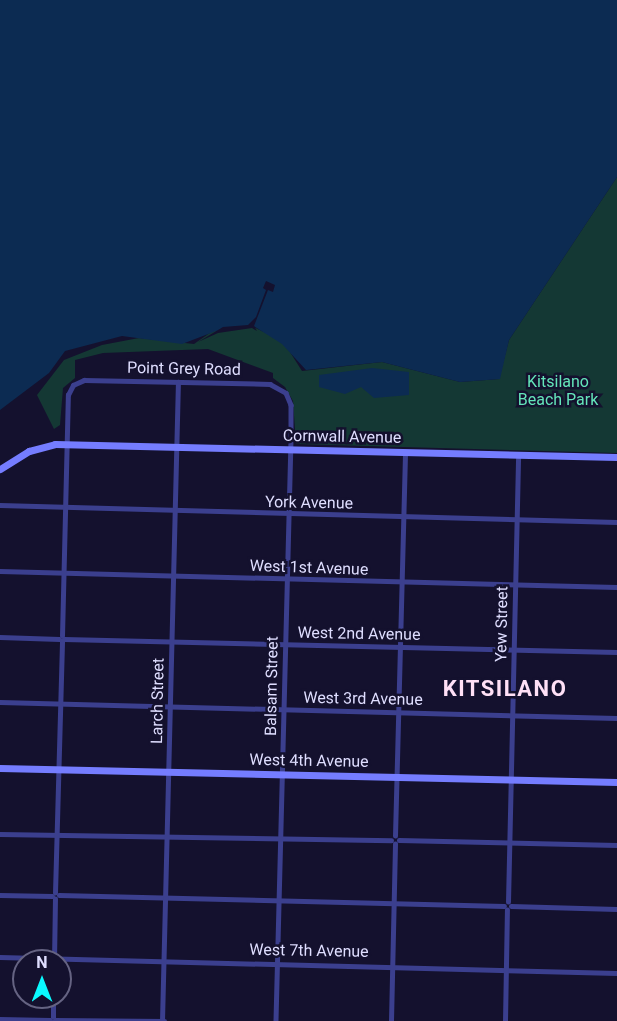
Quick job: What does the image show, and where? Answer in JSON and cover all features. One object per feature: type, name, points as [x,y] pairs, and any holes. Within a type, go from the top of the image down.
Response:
[{"type":"main road","name":"Cornwall Avenue","points":[[66,444],[617,457]]},
{"type":"main road","points":[[0,469],[38,447],[66,444]]},
{"type":"main road","name":"West 4th Avenue","points":[[0,768],[617,782]]},
{"type":"street","name":"Point Grey Road","points":[[66,444],[68,395],[73,385],[84,380],[270,384],[283,390]]},
{"type":"street","name":"Larch Street","points":[[163,1021],[178,382]]},
{"type":"street","name":"Balsam Street","points":[[276,1021],[291,403],[283,390]]},
{"type":"street","points":[[54,949],[66,444]]},
{"type":"street","points":[[391,1021],[405,452]]},
{"type":"street","name":"Yew Street","points":[[505,1021],[518,455]]},
{"type":"street","name":"York Avenue","points":[[0,505],[174,512],[617,522]]},
{"type":"street","name":"West 1st Avenue","points":[[0,570],[173,577],[617,587]]},
{"type":"street","name":"West 2nd Avenue","points":[[0,637],[617,652]]},
{"type":"street","name":"West 3rd Avenue","points":[[0,702],[617,718]]},
{"type":"street","points":[[0,834],[167,834],[617,845]]},
{"type":"street","points":[[0,895],[617,909]]},
{"type":"street","name":"West 7th Avenue","points":[[72,959],[555,969],[617,973]]},
{"type":"street","points":[[0,1018],[163,1021]]},
{"type":"green space","name":"Kitsilano Beach Park","points":[[617,177],[617,453],[296,444],[293,401],[285,387],[273,378],[273,373],[208,349],[103,353],[75,360],[75,378],[63,388],[60,425],[54,429],[37,395],[64,360],[102,345],[139,338],[194,344],[214,330],[249,325],[283,341],[302,371],[382,362],[460,382],[499,379],[509,340]]},
{"type":"water","points":[[0,0],[617,0],[617,177],[509,340],[500,379],[460,382],[382,362],[306,370],[282,344],[252,325],[216,331],[182,344],[122,336],[65,351],[49,373],[0,410]]},
{"type":"water","points":[[372,368],[409,372],[409,395],[374,398],[361,387],[345,394],[319,387],[319,375]]},
{"type":"pier","points":[[266,281],[275,285],[273,292],[268,290],[254,326],[257,331],[252,328],[218,333],[198,342],[223,327],[248,325],[256,317],[266,290],[263,288]]},
{"type":"district","name":"KITSILANO","points":[[505,689]]}]
